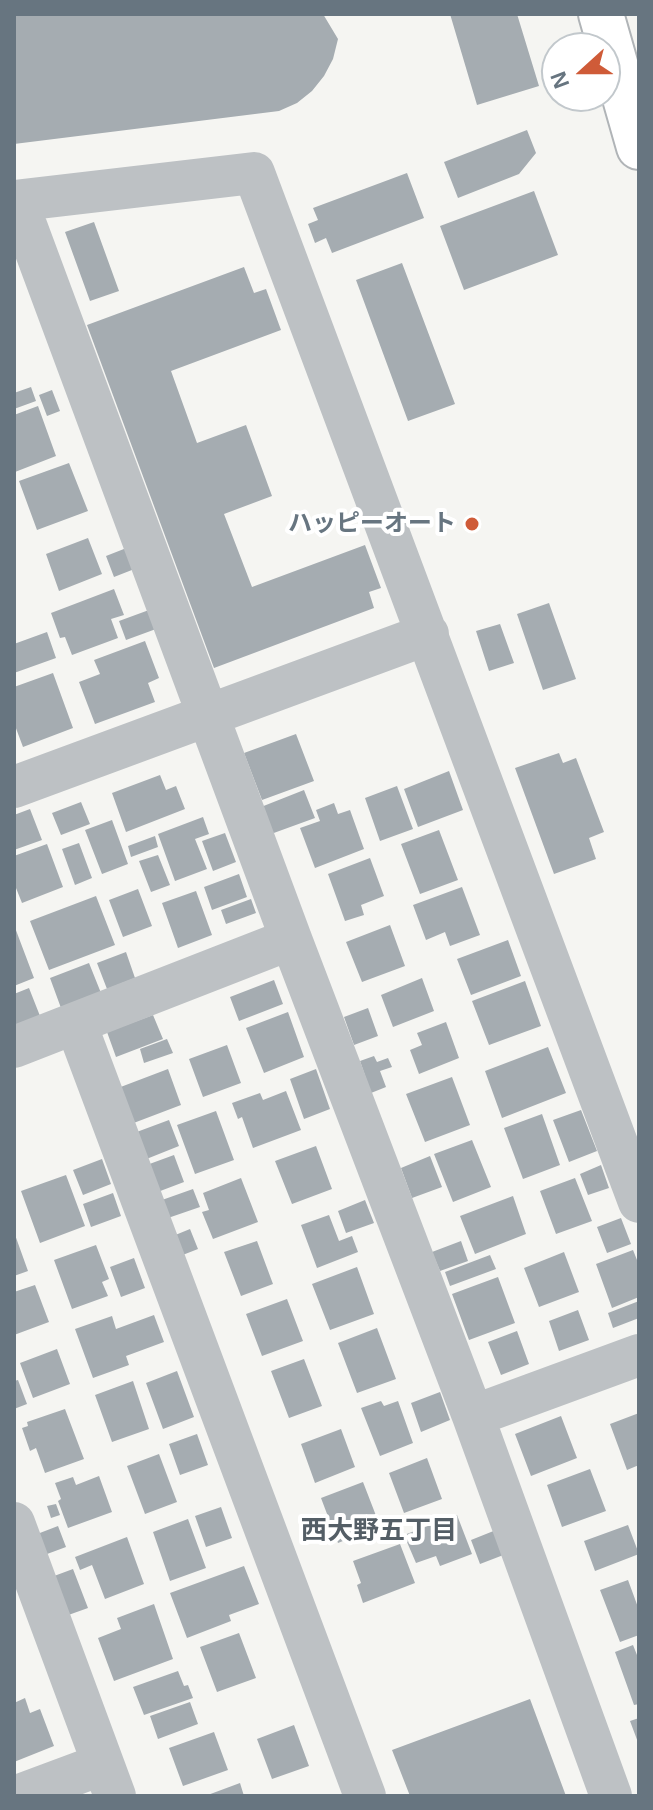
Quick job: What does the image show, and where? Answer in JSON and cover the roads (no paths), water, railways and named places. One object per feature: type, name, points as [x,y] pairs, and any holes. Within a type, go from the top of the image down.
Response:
[{"type":"highway","points":[[601,14],[639,147]]},
{"type":"street","points":[[611,1796],[473,1416],[291,939],[16,201],[254,173],[639,1202]]},
{"type":"street","points":[[14,787],[428,634]]},
{"type":"street","points":[[14,1047],[291,939]]},
{"type":"street","points":[[76,1024],[365,1796]]},
{"type":"street","points":[[473,1416],[639,1355]]},
{"type":"street","points":[[14,1523],[109,1780],[17,1796]]},
{"type":"place","name":"ハッピーオート","points":[[472,524]]},
{"type":"district","name":"西大野五丁目","points":[[379,1532]]}]
